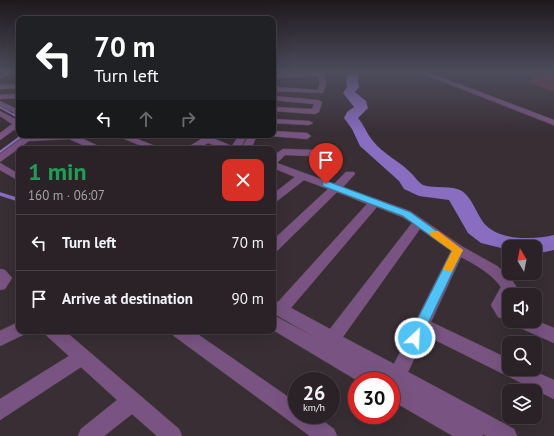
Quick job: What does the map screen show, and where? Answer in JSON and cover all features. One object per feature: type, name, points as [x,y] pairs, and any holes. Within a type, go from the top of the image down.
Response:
[{"type":"street","points":[[477,93],[554,123]]},
{"type":"street","points":[[0,97],[16,96]]},
{"type":"street","points":[[276,98],[318,102],[315,112],[276,109]]},
{"type":"street","points":[[1,110],[16,106]]},
{"type":"street","points":[[0,137],[16,123],[16,116],[1,110]]},
{"type":"street","points":[[276,121],[310,124]]},
{"type":"street","points":[[276,134],[307,136]]},
{"type":"street","points":[[18,146],[27,139],[38,138]]},
{"type":"street","points":[[79,138],[94,146]]},
{"type":"street","points":[[128,138],[150,146]]},
{"type":"street","points":[[195,146],[208,139],[224,146]]},
{"type":"street","points":[[0,159],[16,147]]},
{"type":"street","points":[[276,158],[283,152],[313,153]]},
{"type":"street","points":[[276,165],[406,214],[458,250],[495,270],[504,278],[509,286],[508,288]]},
{"type":"street","points":[[0,166],[16,176]]},
{"type":"street","points":[[276,244],[337,188],[350,174]]},
{"type":"street","points":[[276,197],[303,176]]},
{"type":"street","points":[[276,312],[375,202]]},
{"type":"street","points":[[332,339],[419,222]]},
{"type":"street","points":[[399,372],[458,250]]},
{"type":"street","points":[[0,274],[5,278],[0,285]]},
{"type":"street","points":[[502,299],[499,305],[502,310]]},
{"type":"street","points":[[276,313],[332,339],[378,372]]},
{"type":"street","points":[[276,314],[362,372]]},
{"type":"street","points":[[421,325],[502,365]]},
{"type":"street","points":[[537,328],[554,336]]},
{"type":"street","points":[[0,339],[16,331]]},
{"type":"street","points":[[56,334],[131,402],[172,436]]},
{"type":"street","points":[[184,334],[288,409]]},
{"type":"street","points":[[0,410],[82,357]]},
{"type":"street","points":[[525,376],[554,390]]},
{"type":"street","points":[[400,386],[429,403],[507,436]]},
{"type":"street","points":[[88,436],[131,402]]},
{"type":"street","points":[[429,403],[473,436]]},
{"type":"street","points":[[310,424],[327,436]]},
{"type":"waterway","points":[[349,93],[361,104],[361,108],[352,115],[351,118],[359,128],[366,143],[405,177],[411,185],[419,190],[455,195],[461,201],[476,228],[489,238],[524,246],[540,246],[554,242]]},
{"type":"waterway","points":[[0,107],[14,115]]},
{"type":"waterway","points":[[0,152],[19,138]]},
{"type":"waterway","points":[[0,194],[16,199]]},
{"type":"slow traffic","points":[[435,234],[458,250],[449,269]]},
{"type":"route","points":[[326,184],[406,214],[458,250],[415,338]]}]
